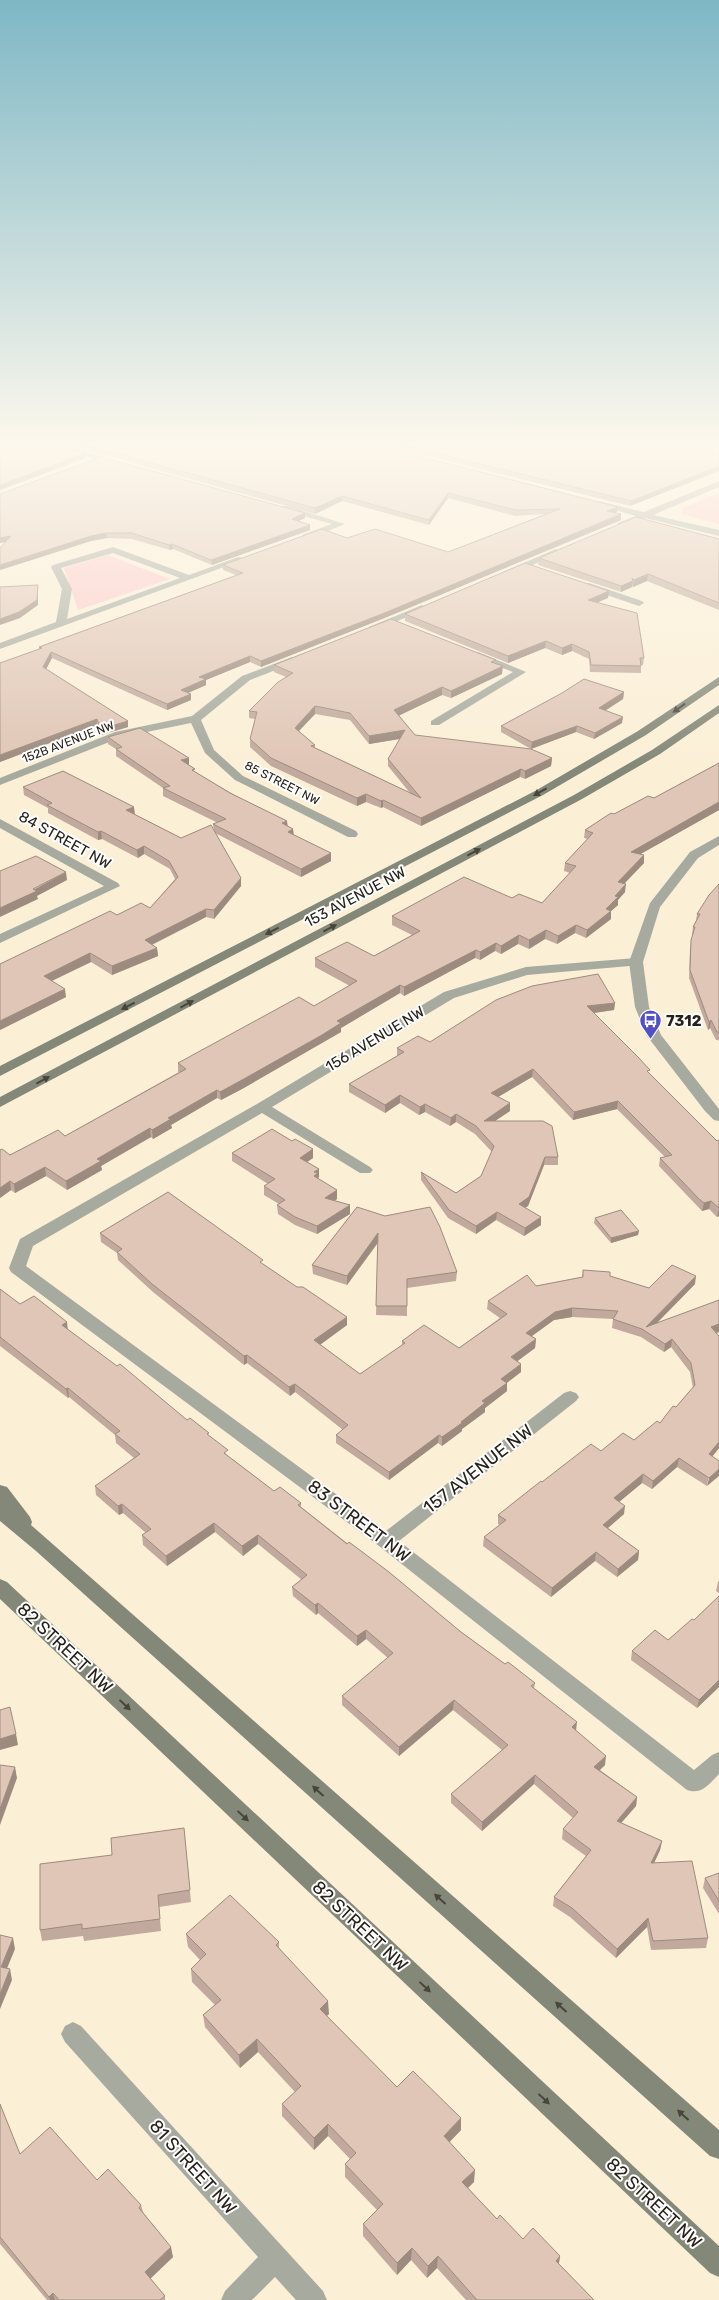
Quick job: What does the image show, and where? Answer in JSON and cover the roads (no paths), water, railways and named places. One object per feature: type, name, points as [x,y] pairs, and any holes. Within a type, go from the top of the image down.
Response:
[{"type":"main road","name":"153 AVENUE NW","points":[[0,1072],[539,793],[642,733],[719,680]]},
{"type":"main road","name":"153 AVENUE NW","points":[[0,1103],[578,797],[656,752],[719,708]]},
{"type":"main road","points":[[0,1061],[21,1051],[89,1026]]},
{"type":"main road","points":[[0,1492],[43,1546]]},
{"type":"main road","points":[[0,1511],[43,1546],[719,2147]]},
{"type":"main road","name":"82 STREET NW","points":[[0,1587],[719,2264]]},
{"type":"street","points":[[61,624],[67,588],[56,567],[109,551]]},
{"type":"street","points":[[117,551],[189,578]]},
{"type":"street","points":[[498,576],[557,551]]},
{"type":"street","points":[[0,646],[249,556]]},
{"type":"street","points":[[524,565],[542,570]]},
{"type":"street","points":[[578,582],[639,603]]},
{"type":"street","points":[[363,632],[435,602]]},
{"type":"street","points":[[390,621],[409,628]]},
{"type":"street","points":[[435,723],[521,672],[465,650]]},
{"type":"street","name":"152B AVENUE NW","points":[[0,782],[120,734],[195,719],[246,678],[300,657]]},
{"type":"street","name":"85 STREET NW","points":[[195,719],[209,751],[239,778],[352,834]]},
{"type":"street","name":"84 STREET NW","points":[[0,823],[114,886],[0,939]]},
{"type":"street","points":[[719,840],[694,855],[654,906],[636,962],[642,1007],[654,1036],[719,1117]]},
{"type":"street","name":"156 AVENUE NW","points":[[17,1268],[26,1243],[262,1107],[449,995],[526,971],[636,962]]},
{"type":"street","points":[[262,1107],[365,1170]]},
{"type":"street","name":"83 STREET NW","points":[[17,1268],[386,1541],[695,1783],[719,1760]]},
{"type":"street","name":"157 AVENUE NW","points":[[386,1541],[570,1397]]},
{"type":"street","name":"81 STREET NW","points":[[73,2034],[314,2300]]},
{"type":"street","points":[[234,2300],[275,2258]]},
{"type":"place","name":"7312","points":[[650,1040]]}]
